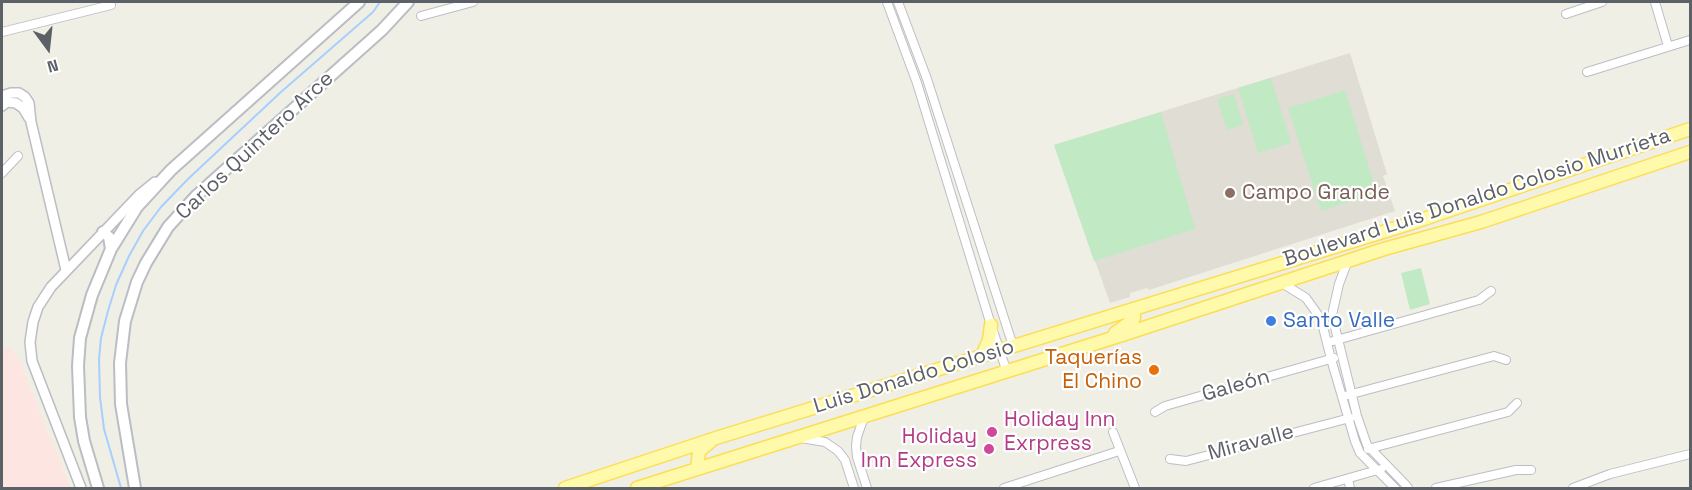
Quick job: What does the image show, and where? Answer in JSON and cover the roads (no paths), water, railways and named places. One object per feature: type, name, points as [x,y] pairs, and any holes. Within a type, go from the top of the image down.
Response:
[{"type":"main road","name":"Carlos Quintero Arce","points":[[98,489],[84,441],[79,409],[78,366],[80,338],[92,295],[111,249],[137,207],[171,170],[359,2]]},
{"type":"main road","name":"Carlos Quintero Arce","points":[[135,489],[121,404],[121,342],[137,282],[146,263],[168,227],[196,196],[382,30],[408,2]]},
{"type":"main road","name":"Boulevard Luis Donaldo Colosio Murrieta","points":[[1264,268],[1412,223],[1690,129]]},
{"type":"main road","points":[[1666,160],[1673,154],[1690,147]]},
{"type":"main road","name":"Boulevard Luis Donaldo Colosio Murrieta","points":[[1275,284],[1401,244],[1481,222],[1690,152]]},
{"type":"main road","points":[[1572,191],[1594,173],[1592,161]]},
{"type":"main road","points":[[1401,244],[1402,232],[1412,223]]},
{"type":"main road","points":[[103,232],[109,237],[111,249]]},
{"type":"main road","name":"Luis Donaldo Colosio","points":[[565,489],[716,438],[1264,268]]},
{"type":"main road","name":"Luis Donaldo Colosio","points":[[637,489],[1111,339],[1275,284]]},
{"type":"main road","points":[[1157,324],[1156,310],[1176,295]]},
{"type":"main road","points":[[1111,339],[1114,334],[1133,320],[1133,309]]},
{"type":"main road","points":[[982,356],[989,340],[991,325]]},
{"type":"main road","points":[[697,469],[699,451],[716,438]]},
{"type":"street","points":[[422,16],[468,2]]},
{"type":"street","points":[[887,2],[917,83],[1007,372]]},
{"type":"street","points":[[898,2],[927,79],[1013,346]]},
{"type":"street","points":[[1566,14],[1602,2]]},
{"type":"street","points":[[1655,2],[1668,46]]},
{"type":"street","points":[[2,32],[111,5]]},
{"type":"street","points":[[1587,72],[1690,40]]},
{"type":"street","points":[[917,83],[927,79]]},
{"type":"street","points":[[3,95],[19,93],[29,103],[31,122],[66,270]]},
{"type":"street","points":[[2,106],[7,102],[19,104],[31,122]]},
{"type":"street","points":[[2,173],[18,156]]},
{"type":"street","points":[[81,489],[31,354],[32,330],[38,307],[66,270],[139,195],[171,170]]},
{"type":"street","points":[[957,214],[969,210]]},
{"type":"street","points":[[1348,260],[1339,284],[1332,315],[1337,340],[1365,442],[1408,489]]},
{"type":"street","points":[[1275,284],[1306,298],[1322,319],[1347,418],[1360,453],[1395,489]]},
{"type":"street","points":[[1328,343],[1479,300],[1491,291]]},
{"type":"street","points":[[1322,319],[1332,315]]},
{"type":"street","name":"Galeón","points":[[1155,412],[1165,406],[1342,356]]},
{"type":"street","points":[[1342,397],[1494,356],[1506,360]]},
{"type":"street","points":[[1360,453],[1508,412],[1517,403]]},
{"type":"street","name":"Miravalle","points":[[1170,459],[1186,461],[1357,416]]},
{"type":"street","points":[[864,417],[856,446],[867,489]]},
{"type":"street","points":[[1113,432],[1135,489]]},
{"type":"street","points":[[800,438],[825,442],[843,455],[854,489]]},
{"type":"street","points":[[1004,489],[1119,451]]},
{"type":"street","points":[[1573,489],[1610,474],[1690,454]]},
{"type":"street","points":[[1314,489],[1378,470],[1387,465]]},
{"type":"street","points":[[1436,489],[1516,470],[1531,470]]},
{"type":"street","points":[[1348,479],[1350,489]]},
{"type":"waterway","points":[[121,488],[104,429],[99,359],[101,338],[108,311],[116,285],[129,256],[143,231],[161,207],[188,179],[281,92],[373,12],[380,2]]},
{"type":"place","name":"Campo Grande","points":[[1230,193]]},
{"type":"place","name":"Santo Valle","points":[[1271,321]]},
{"type":"place","name":"Taquerías El Chino","points":[[1154,370]]},
{"type":"place","name":"Holiday Inn Exrpress","points":[[992,432]]},
{"type":"place","name":"Holiday Inn Express","points":[[989,449]]}]
